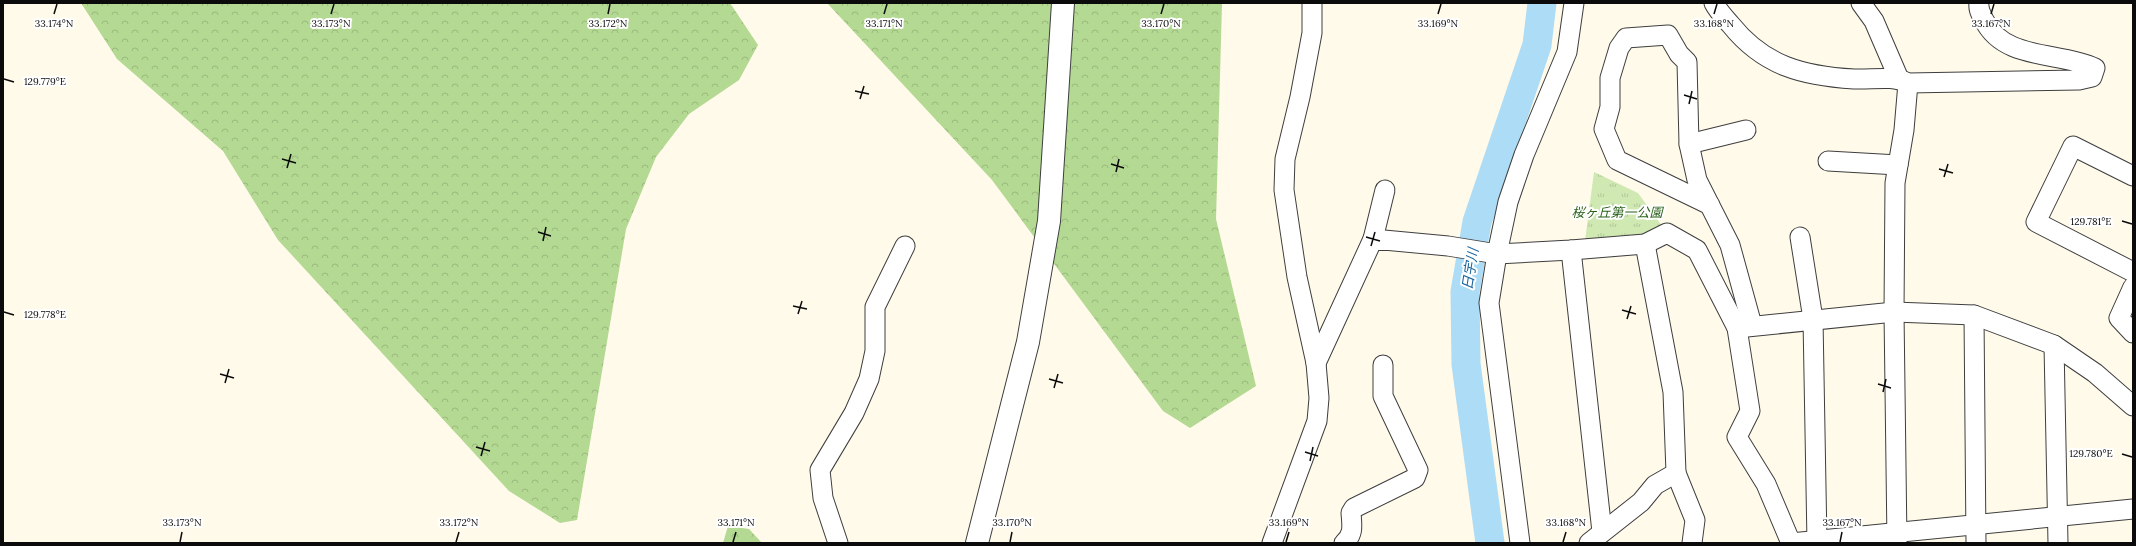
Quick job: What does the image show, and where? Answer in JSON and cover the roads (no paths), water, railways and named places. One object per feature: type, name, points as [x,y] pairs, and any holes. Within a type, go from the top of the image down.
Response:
[{"type":"street","points":[[977,543],[1028,342],[1049,221],[1064,3]]},
{"type":"street","points":[[1272,543],[1317,421],[1319,398],[1316,363],[1297,277],[1284,190],[1285,159],[1300,97],[1312,33],[1312,3]]},
{"type":"street","points":[[1520,543],[1489,303],[1508,202],[1524,155],[1567,52],[1574,3]]},
{"type":"street","points":[[1714,3],[1743,40],[1776,64],[1814,76],[1904,81],[2079,80],[2092,77],[2095,68],[2081,61],[2013,48],[1989,31],[1978,8],[1979,3]]},
{"type":"street","points":[[1861,3],[1874,21],[1904,81],[1904,130],[1895,183],[1894,312],[1897,538]]},
{"type":"street","points":[[1710,206],[1616,160],[1604,129],[1610,107],[1610,78],[1619,48],[1626,38],[1668,35],[1676,49],[1687,62],[1689,144],[1697,180],[1730,244],[1744,327],[1750,411],[1737,437],[1766,484],[1791,542],[1976,534],[2057,516],[2133,509]]},
{"type":"street","points":[[1689,144],[1746,130]]},
{"type":"street","points":[[2133,176],[2073,146],[2036,222],[2133,272]]},
{"type":"street","points":[[1828,161],[1898,165]]},
{"type":"street","points":[[1316,363],[1373,239],[1385,190]]},
{"type":"street","points":[[1373,239],[1448,246],[1497,254],[1645,244],[1667,233],[1697,250],[1744,327]]},
{"type":"street","points":[[1800,237],[1813,319],[1817,542]]},
{"type":"street","points":[[1645,244],[1673,392],[1676,473],[1694,520],[1692,543]]},
{"type":"street","points":[[838,543],[823,498],[820,470],[854,413],[869,378],[875,351],[875,307],[905,246]]},
{"type":"street","points":[[1571,250],[1595,538]]},
{"type":"street","points":[[2133,287],[2119,318],[2133,333]]},
{"type":"street","points":[[1744,327],[1894,312],[1974,315],[2054,345],[2095,373],[2133,406]]},
{"type":"street","points":[[1974,315],[1976,534]]},
{"type":"street","points":[[2054,345],[2058,543]]},
{"type":"street","points":[[1344,543],[1349,538],[1352,531],[1351,513],[1354,508],[1415,478],[1418,470],[1383,396],[1383,365]]},
{"type":"street","points":[[1595,538],[1641,502],[1655,485],[1676,473]]},
{"type":"waterway","name":"日宇川","points":[[1490,543],[1466,364],[1465,292],[1477,222],[1537,45],[1542,3]]},
{"type":"park label","name":"桜ヶ丘第一公園","points":[[1617,212]]}]
